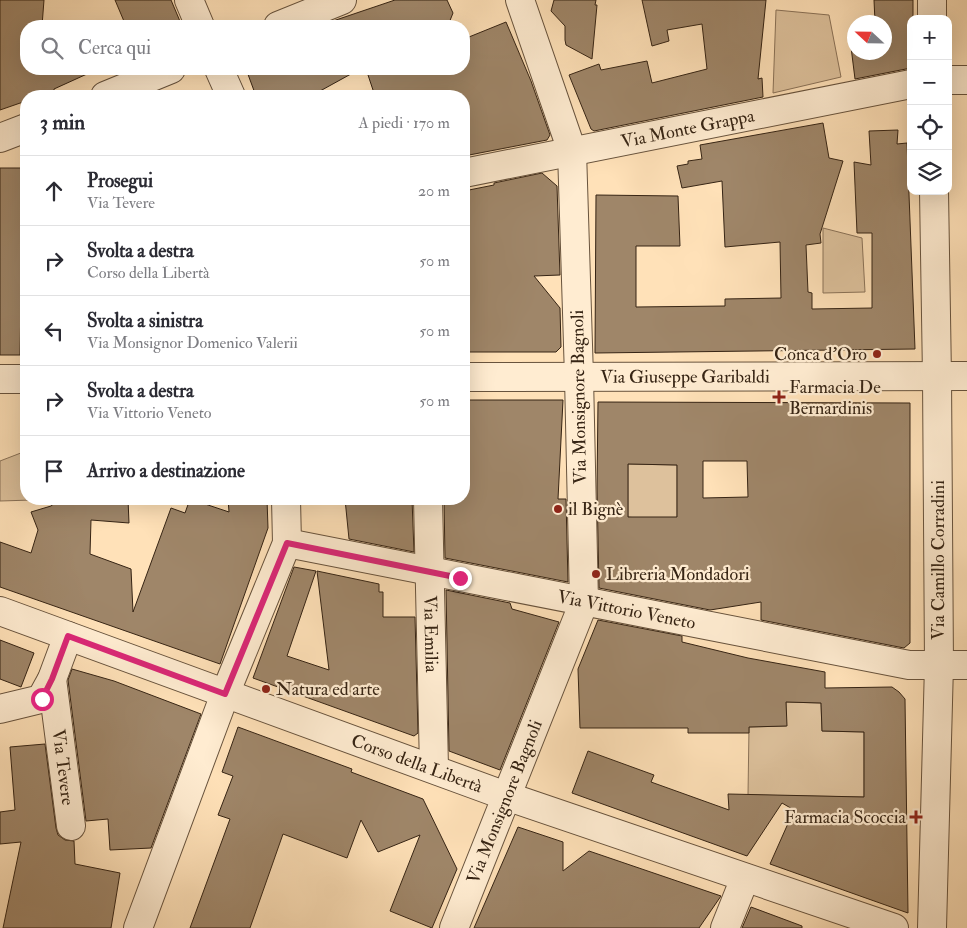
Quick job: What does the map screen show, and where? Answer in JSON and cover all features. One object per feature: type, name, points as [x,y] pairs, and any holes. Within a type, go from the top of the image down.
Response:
[{"type":"street","points":[[189,0],[197,20]]},
{"type":"street","points":[[293,20],[342,0]]},
{"type":"street","name":"Via Monsignore Bagnoli","points":[[454,928],[584,602],[572,151],[520,0]]},
{"type":"street","points":[[932,0],[932,15]]},
{"type":"street","points":[[120,90],[156,75]]},
{"type":"street","points":[[221,75],[229,90]]},
{"type":"street","points":[[952,80],[967,80]]},
{"type":"street","name":"Via Monte Grappa","points":[[470,172],[907,85]]},
{"type":"street","points":[[0,138],[20,130]]},
{"type":"street","name":"Via Camillo Corradini","points":[[932,928],[939,665],[934,195]]},
{"type":"street","name":"Via Giuseppe Garibaldi","points":[[470,377],[967,376]]},
{"type":"street","points":[[0,379],[20,379]]},
{"type":"street","points":[[138,928],[225,694],[287,543],[286,505]]},
{"type":"street","name":"Via Emilia","points":[[428,505],[434,768]]},
{"type":"street","name":"Via Vittorio Veneto","points":[[287,543],[909,665],[967,665]]},
{"type":"street","name":"Corso della Libertà","points":[[0,611],[225,694],[434,768],[506,796],[894,928]]},
{"type":"street","name":"Via Tevere","points":[[0,708],[42,699],[52,679],[68,636]]},
{"type":"street","name":"Via Tevere","points":[[52,679],[71,826]]},
{"type":"street","points":[[725,928],[746,878]]},
{"type":"shaded area","points":[[776,10],[829,15],[841,77],[773,93]]},
{"type":"shaded area","points":[[823,228],[862,238],[865,292],[823,293]]},
{"type":"shaded area","points":[[20,453],[20,500],[0,501],[0,461]]},
{"type":"shaded area","points":[[628,464],[677,465],[677,523],[628,517]]},
{"type":"shaded area","points":[[786,702],[821,703],[822,731],[864,732],[864,797],[748,795],[749,727],[786,726]]},
{"type":"building","points":[[0,0],[44,0],[42,20],[20,20],[20,75],[85,75],[54,90],[20,90],[20,103],[0,110]]},
{"type":"building","points":[[115,0],[171,0],[179,20],[123,20]]},
{"type":"building","points":[[395,0],[447,0],[453,13],[450,20],[336,20]]},
{"type":"building","points":[[554,0],[596,0],[592,59],[566,45],[565,26],[551,11]]},
{"type":"building","points":[[642,0],[766,0],[758,79],[762,78],[763,97],[594,131],[591,129],[569,75],[599,64],[601,70],[647,61],[652,83],[707,69],[702,24],[667,30],[669,41],[652,46]]},
{"type":"building","points":[[874,0],[913,0],[913,15],[907,15],[907,69],[855,79],[853,60],[892,60],[892,15],[875,15]]},
{"type":"building","points":[[506,22],[531,81],[550,135],[547,140],[470,155],[470,90],[373,90],[368,75],[470,75],[470,37]]},
{"type":"building","points":[[248,75],[349,75],[322,90],[254,90]]},
{"type":"building","points":[[823,123],[829,158],[843,161],[820,234],[821,243],[806,245],[808,292],[812,293],[812,309],[872,308],[872,233],[857,233],[854,162],[871,165],[869,131],[898,130],[897,144],[907,143],[907,195],[909,195],[915,349],[595,353],[596,195],[678,196],[680,246],[636,246],[636,307],[725,306],[725,299],[781,298],[780,242],[725,247],[722,181],[682,188],[677,166],[688,164],[688,161],[702,159],[700,145]]},
{"type":"building","points":[[0,168],[20,168],[20,355],[0,355]]},
{"type":"building","points":[[542,173],[557,186],[560,275],[534,276],[560,308],[561,347],[556,352],[470,352],[470,190],[494,185],[494,183]]},
{"type":"building","points":[[470,400],[563,400],[558,499],[566,499],[568,582],[445,558],[444,505],[470,505]]},
{"type":"building","points":[[598,402],[910,403],[910,643],[904,648],[761,620],[761,602],[710,610],[599,588]],"holes":[[[703,461],[747,461],[748,497],[703,498]],[[628,464],[677,465],[677,517],[628,517]]]},
{"type":"building","points":[[128,505],[129,523],[91,520],[90,554],[131,569],[133,612],[171,508],[185,513],[188,505],[208,505],[229,512],[228,505],[267,505],[268,528],[220,664],[0,587],[0,542],[31,553],[38,530],[31,512],[51,506]]},
{"type":"building","points":[[346,505],[412,505],[414,552],[349,539]]},
{"type":"building","points":[[294,567],[316,571],[287,656],[329,670],[317,571],[379,584],[379,592],[383,592],[383,617],[415,617],[418,733],[414,736],[253,678]]},
{"type":"building","points":[[446,590],[510,603],[512,609],[559,622],[500,770],[449,751]]},
{"type":"building","points":[[598,620],[682,636],[682,642],[748,658],[825,672],[825,688],[892,687],[899,692],[905,699],[908,913],[770,864],[794,810],[782,803],[747,856],[572,793],[588,751],[654,775],[651,782],[729,810],[728,794],[864,797],[864,732],[822,731],[821,703],[786,702],[787,726],[749,727],[749,733],[688,733],[688,728],[580,728],[578,669]]},
{"type":"building","points":[[0,640],[34,653],[21,687],[0,679]]},
{"type":"building","points":[[72,669],[114,681],[201,714],[151,848],[110,850],[108,819],[86,821],[68,680]]},
{"type":"building","points":[[238,727],[352,769],[351,772],[423,799],[457,869],[432,928],[390,911],[420,835],[378,852],[361,820],[347,858],[283,834],[250,928],[190,928],[230,819],[218,815],[233,776],[222,772]]},
{"type":"building","points":[[45,744],[58,835],[65,840],[74,841],[75,864],[120,873],[111,928],[3,928],[21,842],[0,844],[0,812],[15,810],[10,747]]},
{"type":"building","points":[[518,827],[563,842],[563,871],[589,851],[721,896],[699,928],[474,928]]},
{"type":"building","points":[[751,907],[802,926],[802,928],[742,928]]},
{"type":"place","name":"Conca d'Oro","points":[[877,354]]},
{"type":"place","name":"Farmacia De Bernardinis","points":[[779,397]]},
{"type":"place","name":"il Bignè","points":[[558,509]]},
{"type":"place","name":"Libreria Mondadori","points":[[596,574]]},
{"type":"place","name":"Natura ed arte","points":[[266,689]]},
{"type":"place","name":"Farmacia Scoccia","points":[[916,817]]},
{"type":"route","points":[[42,699],[52,679],[68,636],[225,694],[287,543],[460,578]]}]
